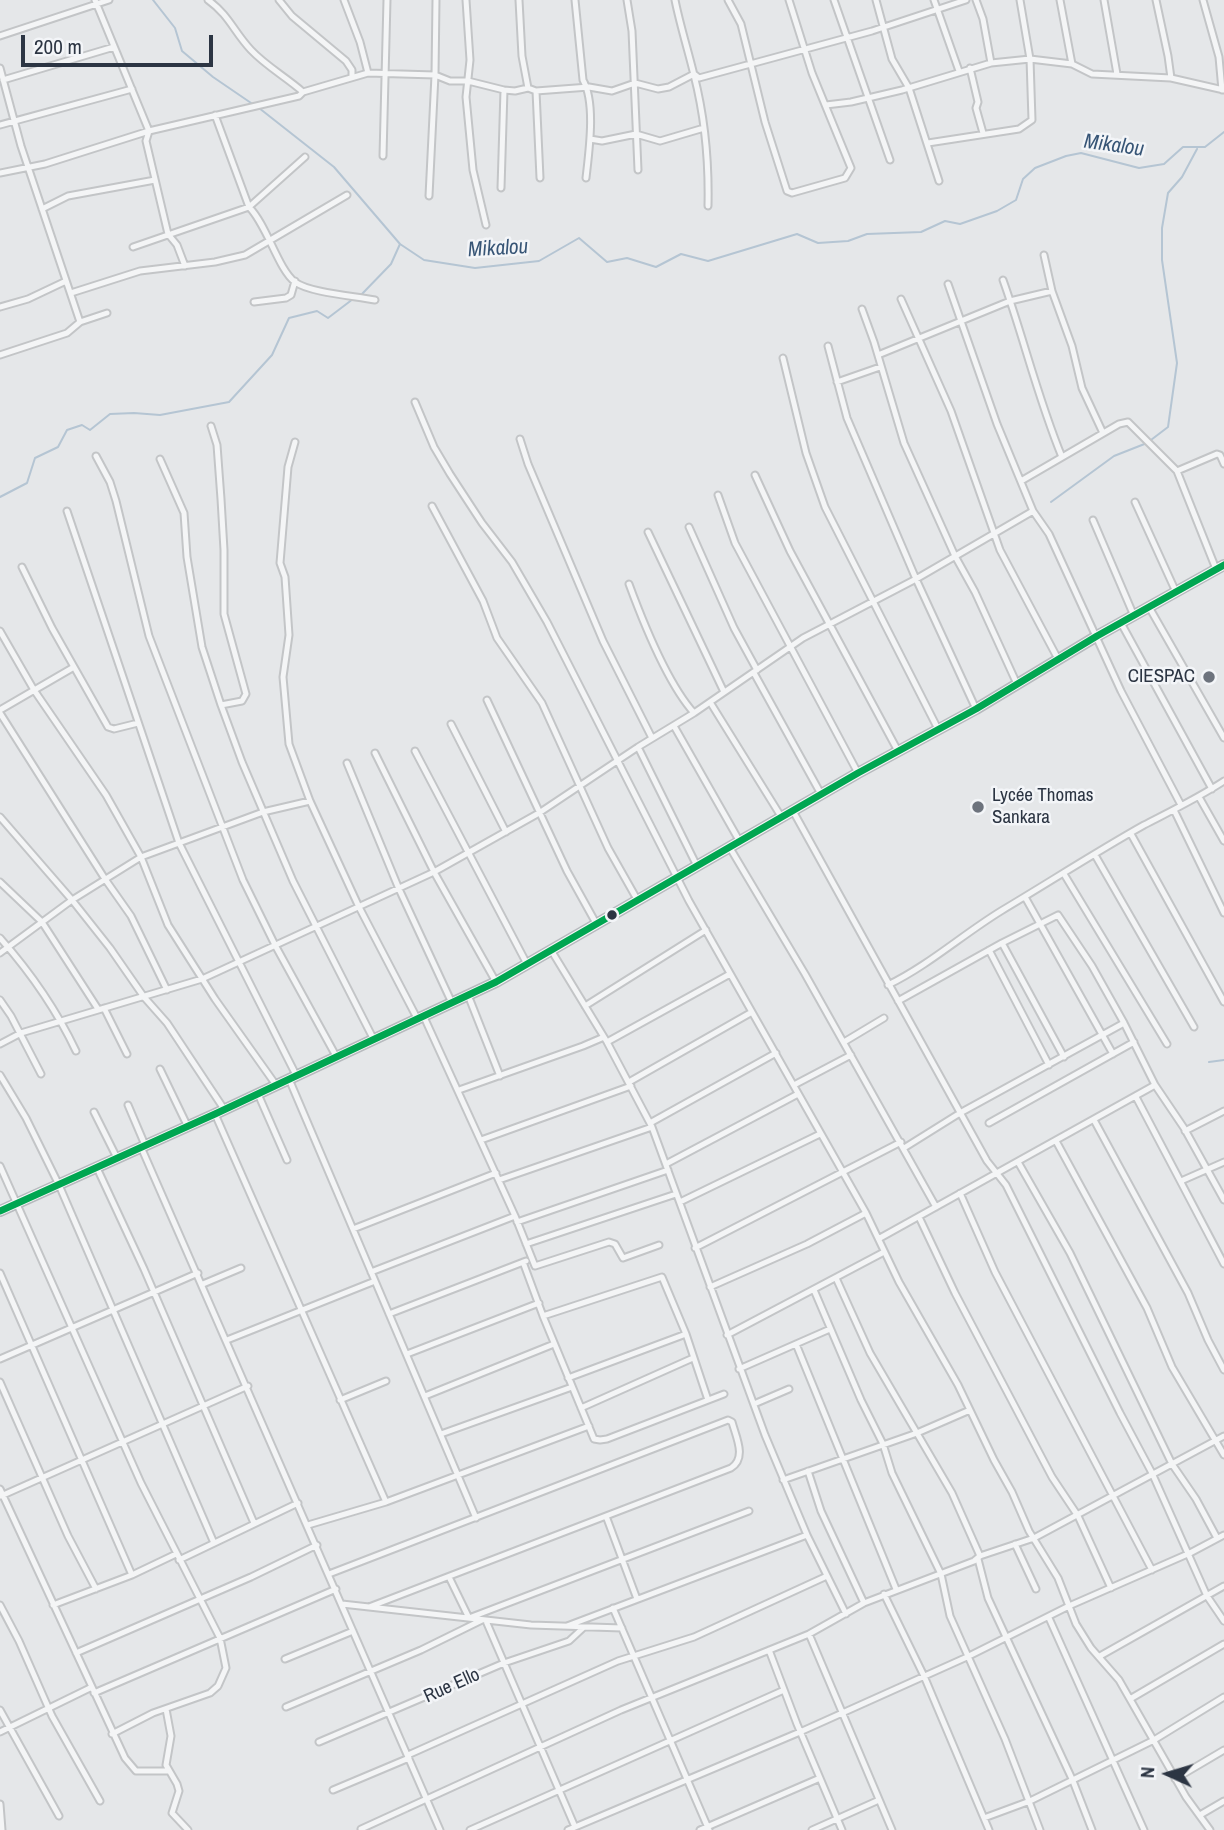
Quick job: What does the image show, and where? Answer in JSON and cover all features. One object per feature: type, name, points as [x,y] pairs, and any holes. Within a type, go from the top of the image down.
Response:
[{"type":"highway","points":[[0,1211],[496,982],[1220,567]]},
{"type":"street","points":[[0,36],[43,24],[96,2],[109,0]]},
{"type":"street","points":[[208,0],[223,11],[240,39],[264,63],[280,72],[303,92]]},
{"type":"street","points":[[279,0],[292,16],[345,61],[352,70],[352,76]]},
{"type":"street","points":[[345,0],[368,73]]},
{"type":"street","points":[[383,156],[387,0]]},
{"type":"street","points":[[429,197],[436,0]]},
{"type":"street","points":[[467,0],[470,60],[466,97],[473,170],[486,225]]},
{"type":"street","points":[[519,0],[522,56],[528,88]]},
{"type":"street","points":[[575,0],[583,80],[589,87],[590,139],[586,178]]},
{"type":"street","points":[[627,0],[632,31],[638,170]]},
{"type":"street","points":[[675,0],[694,74],[704,128],[708,206]]},
{"type":"street","points":[[728,0],[741,24],[765,122],[788,191],[792,193],[845,177],[851,168],[803,48],[789,0]]},
{"type":"street","points":[[834,0],[890,160]]},
{"type":"street","points":[[876,0],[892,59],[909,88],[939,181]]},
{"type":"street","points":[[934,0],[959,71]]},
{"type":"street","points":[[694,74],[699,78],[751,65],[966,0]]},
{"type":"street","points":[[976,0],[983,19],[991,63]]},
{"type":"street","points":[[928,144],[1019,129],[1032,120],[1030,59],[1020,0]]},
{"type":"street","points":[[1060,0],[1072,64]]},
{"type":"street","points":[[1104,0],[1117,74]]},
{"type":"street","points":[[1156,0],[1171,78]]},
{"type":"street","points":[[826,105],[909,88],[991,63],[1030,59],[1072,64],[1092,74],[1171,78],[1223,90],[1219,57],[1203,0]]},
{"type":"street","points":[[96,2],[149,131],[146,141],[168,234],[177,245],[185,266]]},
{"type":"street","points":[[2,80],[114,47]]},
{"type":"street","points":[[0,68],[28,168],[80,322]]},
{"type":"street","points":[[970,68],[983,133]]},
{"type":"street","points":[[0,173],[28,168],[149,131],[299,96],[303,92],[368,73],[435,75],[450,81],[468,81],[515,91],[528,88],[536,90],[589,87],[612,91],[635,83],[658,89],[669,87],[694,74]]},
{"type":"street","points":[[0,125],[132,89]]},
{"type":"street","points":[[500,188],[504,90]]},
{"type":"street","points":[[536,90],[540,178]]},
{"type":"street","points":[[215,115],[249,207],[257,215],[295,281],[326,291],[376,300]]},
{"type":"street","points":[[590,139],[603,141],[636,134],[660,141],[704,128]]},
{"type":"street","points":[[133,247],[249,207],[305,157]]},
{"type":"street","points":[[42,209],[68,196],[155,180]]},
{"type":"street","points":[[71,292],[140,271],[215,262],[244,255],[347,195]]},
{"type":"street","points":[[1044,255],[1052,291],[1072,346],[1082,388],[1103,433]]},
{"type":"street","points":[[1003,280],[1043,412],[1062,457]]},
{"type":"street","points":[[0,307],[28,299],[66,281]]},
{"type":"street","points":[[254,302],[286,298],[291,295],[295,281]]},
{"type":"street","points":[[948,284],[997,424],[1033,511],[1049,534],[1121,691],[1181,805]]},
{"type":"street","points":[[878,355],[918,340],[961,319],[1010,301],[1052,291]]},
{"type":"street","points":[[901,299],[951,411],[993,534],[1058,659]]},
{"type":"street","points":[[862,309],[904,443],[1017,684]]},
{"type":"street","points":[[0,355],[67,333],[80,322],[107,313]]},
{"type":"street","points":[[828,346],[847,418],[916,579],[976,709]]},
{"type":"street","points":[[783,358],[806,453],[825,507],[939,729]]},
{"type":"street","points":[[837,382],[880,367]]},
{"type":"street","points":[[415,402],[434,447],[450,474],[512,562],[547,622],[677,877],[880,1238],[884,1252],[970,1410],[1034,1538],[1058,1578],[1091,1648],[1100,1656],[1130,1699],[1175,1779],[1210,1830]]},
{"type":"street","points":[[1021,481],[1123,422],[1133,425],[1147,443],[1177,471],[1220,567]]},
{"type":"street","points":[[211,425],[217,446],[221,499],[224,614],[246,694],[242,701],[221,705]]},
{"type":"street","points":[[520,439],[532,475],[603,641],[652,738]]},
{"type":"street","points":[[295,442],[288,467],[281,536],[280,563],[285,577],[289,635],[283,693],[289,744],[310,800],[359,907],[459,1090],[537,1267],[609,1242],[615,1244],[623,1258],[659,1245]]},
{"type":"street","points":[[1177,471],[1217,454],[1224,464]]},
{"type":"street","points":[[96,456],[110,482],[116,501],[149,636],[243,880],[336,1056]]},
{"type":"street","points":[[160,459],[184,513],[187,557],[200,635],[221,705],[293,881],[374,1040]]},
{"type":"street","points":[[755,475],[790,551],[898,751]]},
{"type":"street","points":[[718,495],[735,543],[858,773]]},
{"type":"street","points":[[1135,502],[1176,592]]},
{"type":"street","points":[[432,506],[483,601],[497,638],[542,703],[608,848],[638,901]]},
{"type":"street","points":[[67,511],[180,843],[293,1077],[371,1272],[476,1518]]},
{"type":"street","points":[[0,1044],[21,1033],[202,979],[434,872],[539,813],[830,622],[916,579],[1033,511]]},
{"type":"street","points":[[1093,520],[1135,616]]},
{"type":"street","points":[[689,527],[734,628],[821,794]]},
{"type":"street","points":[[648,531],[724,692]]},
{"type":"street","points":[[22,568],[110,729],[138,723]]},
{"type":"street","points":[[629,584],[645,624],[683,700],[694,713]]},
{"type":"street","points":[[1149,607],[1224,738]]},
{"type":"street","points":[[1121,623],[1212,789]]},
{"type":"street","points":[[0,631],[34,690],[106,795],[141,857],[168,926],[276,1085]]},
{"type":"street","points":[[74,667],[0,712],[136,924],[167,990]]},
{"type":"street","points":[[487,700],[539,813],[597,925]]},
{"type":"street","points":[[710,702],[782,818]]},
{"type":"street","points":[[451,724],[506,832]]},
{"type":"street","points":[[674,726],[740,842]]},
{"type":"street","points":[[638,747],[697,866]]},
{"type":"street","points":[[415,751],[527,964]]},
{"type":"street","points":[[375,753],[434,872],[496,982]]},
{"type":"street","points":[[347,763],[399,889],[452,1003]]},
{"type":"street","points":[[888,985],[917,971],[960,937],[1025,897],[1224,781]]},
{"type":"street","points":[[1199,797],[1224,841]]},
{"type":"street","points":[[0,953],[72,900],[141,857],[223,826],[310,800]]},
{"type":"street","points":[[1174,810],[1224,913]]},
{"type":"street","points":[[793,811],[987,1161],[997,1172],[1037,1244],[1120,1413],[1153,1473],[1207,1596],[1224,1621]]},
{"type":"street","points":[[0,817],[110,948],[144,998],[167,1023],[224,1109]]},
{"type":"street","points":[[1130,834],[1224,1002]]},
{"type":"street","points":[[730,848],[844,1042],[936,1208]]},
{"type":"street","points":[[1095,855],[1194,1027]]},
{"type":"street","points":[[1064,874],[1167,1044]]},
{"type":"street","points":[[0,881],[43,922],[101,1009],[127,1054]]},
{"type":"street","points":[[1025,897],[1113,1054]]},
{"type":"street","points":[[898,1001],[1054,915],[1062,918],[1124,1023],[1155,1086],[1185,1131],[1224,1200]]},
{"type":"street","points":[[585,1006],[706,930]]},
{"type":"street","points":[[0,938],[32,974],[62,1021],[76,1051]]},
{"type":"street","points":[[1002,943],[1064,1057]]},
{"type":"street","points":[[551,950],[605,1039],[651,1125],[739,1369],[783,1480],[846,1614]]},
{"type":"street","points":[[989,950],[1049,1065]]},
{"type":"street","points":[[459,1090],[605,1039],[730,974]]},
{"type":"street","points":[[468,995],[500,1076]]},
{"type":"street","points":[[0,1000],[21,1033],[41,1074]]},
{"type":"street","points":[[481,1140],[630,1084],[752,1012]]},
{"type":"street","points":[[844,1042],[884,1018]]},
{"type":"street","points":[[695,1248],[902,1145],[1124,1023]]},
{"type":"street","points":[[989,1123],[1134,1042]]},
{"type":"street","points":[[499,1180],[651,1125],[776,1053]]},
{"type":"street","points":[[794,1085],[851,1055]]},
{"type":"street","points":[[160,1069],[187,1125]]},
{"type":"street","points":[[0,1075],[26,1118],[59,1185],[214,1543]]},
{"type":"street","points":[[880,1238],[1155,1086]]},
{"type":"street","points":[[258,1094],[287,1160]]},
{"type":"street","points":[[371,1272],[667,1167],[798,1094]]},
{"type":"street","points":[[1136,1097],[1224,1264]]},
{"type":"street","points":[[128,1105],[143,1146],[440,1830]]},
{"type":"street","points":[[1185,1131],[1224,1111]]},
{"type":"street","points":[[94,1112],[117,1158]]},
{"type":"street","points":[[215,1114],[386,1502]]},
{"type":"street","points":[[1094,1120],[1188,1293],[1224,1370]]},
{"type":"street","points":[[680,1202],[820,1134]]},
{"type":"street","points":[[1056,1141],[1147,1308],[1172,1367],[1224,1455]]},
{"type":"street","points":[[1181,1181],[1224,1161]]},
{"type":"street","points":[[1018,1162],[1070,1252],[1172,1464],[1196,1499],[1217,1538]]},
{"type":"street","points":[[0,1166],[123,1443],[177,1557],[220,1638],[226,1668],[218,1686],[210,1693],[153,1713],[112,1734]]},
{"type":"street","points":[[96,1168],[154,1293],[254,1523]]},
{"type":"street","points":[[353,1228],[496,1173]]},
{"type":"street","points":[[960,1193],[995,1272],[1152,1570]]},
{"type":"street","points":[[526,1244],[676,1194]]},
{"type":"street","points":[[710,1287],[807,1244],[866,1213]]},
{"type":"street","points":[[919,1217],[955,1293],[1052,1477],[1078,1516],[1111,1588]]},
{"type":"street","points":[[727,1335],[884,1252]]},
{"type":"street","points":[[389,1314],[532,1258]]},
{"type":"street","points":[[523,1262],[542,1316],[594,1439],[603,1440],[724,1394]]},
{"type":"street","points":[[203,1283],[241,1268]]},
{"type":"street","points":[[0,1273],[132,1575]]},
{"type":"street","points":[[0,1359],[198,1273]]},
{"type":"street","points":[[542,1316],[662,1277],[686,1334],[708,1400]]},
{"type":"street","points":[[836,1278],[870,1353],[952,1493],[979,1558],[988,1598],[1073,1780],[1091,1830]]},
{"type":"street","points":[[227,1340],[375,1281]]},
{"type":"street","points":[[814,1290],[883,1444],[892,1473],[941,1574],[950,1616],[1005,1739],[1040,1830]]},
{"type":"street","points":[[407,1354],[539,1303]]},
{"type":"street","points":[[739,1369],[830,1329]]},
{"type":"street","points":[[568,1378],[686,1334]]},
{"type":"street","points":[[425,1396],[554,1344]]},
{"type":"street","points":[[796,1344],[897,1589]]},
{"type":"street","points":[[581,1408],[693,1358]]},
{"type":"street","points":[[340,1400],[386,1381]]},
{"type":"street","points":[[0,1382],[68,1536],[96,1589]]},
{"type":"street","points":[[168,1770],[136,1772],[125,1758],[1,1494],[43,1478],[248,1386]]},
{"type":"street","points":[[441,1434],[572,1387]]},
{"type":"street","points":[[754,1404],[789,1389]]},
{"type":"street","points":[[783,1480],[917,1433],[970,1410]]},
{"type":"street","points":[[329,1574],[727,1420],[732,1422],[740,1457],[737,1464],[369,1607]]},
{"type":"street","points":[[309,1525],[386,1502],[589,1426]]},
{"type":"street","points":[[361,1829],[621,1710],[809,1634],[884,1594],[1034,1538],[1224,1436]]},
{"type":"street","points":[[808,1471],[821,1511],[864,1603]]},
{"type":"street","points":[[53,1605],[214,1543],[298,1503]]},
{"type":"street","points":[[469,1618],[749,1511]]},
{"type":"street","points":[[606,1516],[637,1599]]},
{"type":"street","points":[[564,1627],[807,1535]]},
{"type":"street","points":[[568,1830],[800,1732],[967,1657],[1069,1606],[1224,1535]]},
{"type":"street","points":[[1015,1544],[1037,1589]]},
{"type":"street","points":[[76,1653],[317,1545]]},
{"type":"street","points":[[333,1790],[520,1704],[633,1656],[694,1637],[827,1576]]},
{"type":"street","points":[[449,1577],[469,1618]]},
{"type":"street","points":[[1100,1656],[1224,1586]]},
{"type":"street","points":[[0,1732],[93,1690],[336,1589]]},
{"type":"street","points":[[884,1594],[924,1676],[989,1830]]},
{"type":"street","points":[[342,1604],[564,1627],[622,1628]]},
{"type":"street","points":[[0,1605],[49,1709],[100,1801]]},
{"type":"street","points":[[613,1608],[709,1828]]},
{"type":"street","points":[[1049,1618],[1144,1830]]},
{"type":"street","points":[[485,1620],[576,1828]]},
{"type":"street","points":[[286,1707],[485,1620]]},
{"type":"street","name":"Rue Ello","points":[[319,1742],[504,1663],[569,1641],[583,1628]]},
{"type":"street","points":[[285,1659],[353,1631]]},
{"type":"street","points":[[809,1634],[892,1830]]},
{"type":"street","points":[[1130,1699],[1224,1644]]},
{"type":"street","points":[[769,1650],[842,1830]]},
{"type":"street","points":[[470,1830],[784,1690]]},
{"type":"street","points":[[984,1818],[1030,1801],[1154,1740],[1224,1697]]},
{"type":"street","points":[[166,1709],[171,1736],[166,1761],[179,1791],[172,1813],[188,1830]]},
{"type":"street","points":[[0,1710],[59,1816]]},
{"type":"street","points":[[1175,1779],[1224,1750]]},
{"type":"street","points":[[700,1830],[820,1778]]},
{"type":"street","points":[[812,1830],[879,1800]]},
{"type":"street","points":[[1200,1815],[1224,1801]]},
{"type":"street","points":[[0,1804],[2,1830]]},
{"type":"waterway","points":[[153,0],[175,28],[182,51],[213,77],[254,105]]},
{"type":"waterway","points":[[259,108],[334,167],[400,244]]},
{"type":"waterway","name":"Mikalou","points":[[361,295],[391,264],[400,244],[424,260],[475,268],[539,261],[579,238],[607,262],[627,258],[656,267],[681,254],[708,261],[797,234],[818,243],[848,241],[867,234],[921,232],[945,221],[960,224],[997,211],[1016,200],[1023,179],[1035,168],[1066,156],[1081,153],[1139,168],[1164,164],[1183,147],[1205,147],[1224,132]]},
{"type":"waterway","points":[[1051,502],[1114,456],[1147,443],[1168,427],[1177,363],[1162,260],[1162,228],[1168,193],[1182,177],[1197,149]]},
{"type":"waterway","name":"Mikalou","points":[[0,497],[27,483],[35,458],[58,447],[67,430],[82,425],[90,430],[110,414],[160,415],[229,402],[272,355],[289,318],[317,311],[328,318],[353,299]]},
{"type":"waterway","points":[[1209,1062],[1224,1060]]},
{"type":"transit line","points":[[0,1211],[496,982],[1224,565]]},
{"type":"place","name":"CIESPAC","points":[[1209,677]]},
{"type":"place","name":"Lycée Thomas Sankara","points":[[978,807]]}]
